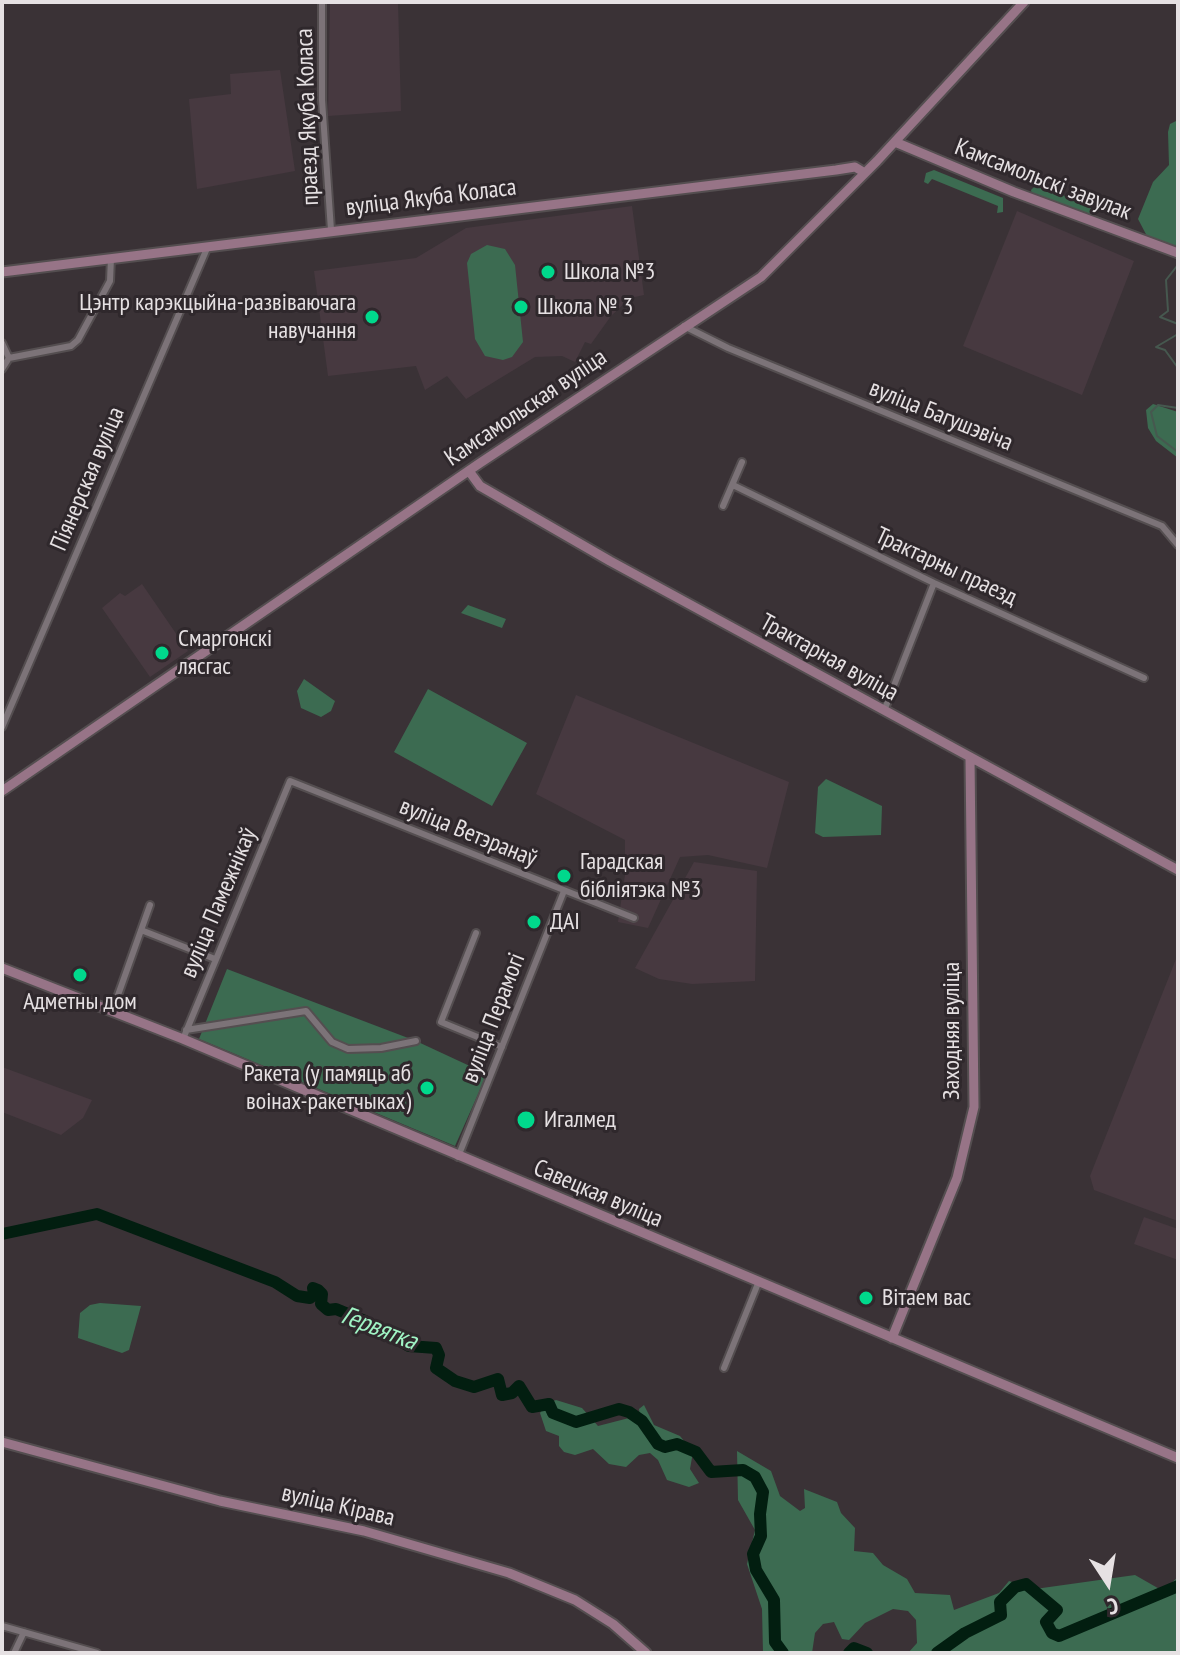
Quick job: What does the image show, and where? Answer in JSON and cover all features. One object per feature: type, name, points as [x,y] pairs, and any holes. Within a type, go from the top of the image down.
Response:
[{"type":"main road","name":"Камсамольская вуліца","points":[[2,791],[776,264],[895,142],[1024,2]]},
{"type":"main road","name":"Камсамольскі завулак","points":[[895,142],[1024,196],[1178,253]]},
{"type":"main road","name":"вуліца Якуба Коласа","points":[[2,272],[855,167],[865,173]]},
{"type":"main road","name":"Трактарная вуліца","points":[[469,471],[480,486],[584,546],[1178,870]]},
{"type":"main road","name":"Заходняя вуліца","points":[[892,1338],[957,1178],[974,1107],[970,758]]},
{"type":"main road","name":"Савецкая вуліца","points":[[2,968],[112,1012],[184,1035],[458,1157],[1178,1458]]},
{"type":"main road","name":"вуліца Кірава","points":[[2,1442],[220,1501],[364,1531],[509,1573],[575,1600],[613,1624],[646,1653]]},
{"type":"street","name":"праезд Якуба Коласа","points":[[322,2],[322,100],[331,230]]},
{"type":"street","name":"Піянерская вуліца","points":[[2,727],[208,246]]},
{"type":"street","points":[[2,369],[9,358],[71,346],[78,340],[110,281],[111,258]]},
{"type":"street","name":"вуліца Багушэвіча","points":[[684,326],[728,348],[1162,526],[1178,545]]},
{"type":"street","points":[[2,343],[9,358]]},
{"type":"street","points":[[723,506],[735,486],[742,462]]},
{"type":"street","name":"Трактарны праезд","points":[[735,486],[934,583],[1144,678]]},
{"type":"street","points":[[884,711],[934,583]]},
{"type":"street","name":"вуліца Ветэранаў","points":[[290,781],[634,918]]},
{"type":"street","name":"вуліца Памежнікаў","points":[[184,1035],[290,781]]},
{"type":"street","name":"вуліца Перамогі","points":[[458,1157],[564,891]]},
{"type":"street","points":[[112,1012],[150,905]]},
{"type":"street","points":[[141,930],[215,959]]},
{"type":"street","points":[[476,933],[441,1022],[502,1047]]},
{"type":"street","points":[[184,1035],[306,1011],[332,1042],[348,1049],[381,1048],[416,1041]]},
{"type":"street","points":[[724,1368],[759,1281]]},
{"type":"street","points":[[2,1626],[97,1653]]},
{"type":"street","points":[[14,1653],[24,1632]]},
{"type":"shaded area","points":[[330,2],[398,2],[401,111],[328,116]]},
{"type":"shaded area","points":[[280,70],[295,171],[197,189],[189,99],[231,94],[230,74]]},
{"type":"shaded area","name":"Школа № 3","points":[[632,206],[644,295],[630,298],[611,316],[591,344],[585,342],[575,362],[562,356],[535,357],[466,399],[447,376],[425,390],[416,366],[328,376],[314,271],[416,258],[466,228]]},
{"type":"shaded area","points":[[1017,211],[1134,261],[1082,395],[963,346]]},
{"type":"shaded area","points":[[142,584],[188,651],[150,677],[102,608],[120,593],[125,596]]},
{"type":"shaded area","points":[[576,695],[789,782],[767,868],[708,855],[680,857],[648,928],[618,922],[625,875],[625,840],[536,794]]},
{"type":"shaded area","points":[[694,862],[757,871],[755,981],[692,984],[659,979],[635,968]]},
{"type":"shaded area","points":[[1178,954],[1178,1221],[1094,1190],[1090,1176]]},
{"type":"shaded area","points":[[2,1067],[92,1100],[83,1118],[61,1135],[2,1112]]},
{"type":"shaded area","points":[[1144,1217],[1178,1229],[1178,1260],[1134,1244]]},
{"type":"green space","points":[[1178,120],[1178,250],[1149,240],[1138,219],[1153,182],[1169,165],[1168,132],[1170,124]]},
{"type":"green space","points":[[934,170],[1003,198],[1003,212],[997,213],[998,206],[932,179],[928,184],[924,182],[926,173]]},
{"type":"green space","points":[[1035,186],[1092,205],[1094,211],[1089,214],[1032,195],[1031,190]]},
{"type":"green space","points":[[487,245],[505,249],[515,265],[523,342],[512,357],[503,360],[485,356],[475,339],[467,263],[471,254]]},
{"type":"green space","points":[[1153,404],[1178,412],[1178,458],[1156,441],[1148,428],[1146,410]]},
{"type":"green space","points":[[468,605],[506,619],[502,628],[461,613]]},
{"type":"green space","points":[[304,679],[335,701],[331,711],[321,717],[301,708],[297,691]]},
{"type":"green space","points":[[428,689],[527,743],[492,806],[394,752]]},
{"type":"green space","points":[[826,779],[882,806],[881,835],[823,837],[815,833],[818,787]]},
{"type":"green space","points":[[227,969],[416,1041],[487,1074],[455,1146],[199,1039]]},
{"type":"green space","points":[[90,1305],[141,1306],[129,1350],[122,1353],[78,1338],[80,1313]]},
{"type":"green space","points":[[556,1400],[582,1408],[598,1426],[629,1418],[641,1426],[639,1409],[644,1405],[654,1425],[680,1436],[693,1452],[690,1469],[699,1483],[689,1487],[667,1480],[658,1460],[650,1453],[639,1455],[626,1467],[609,1464],[593,1449],[575,1455],[564,1452],[559,1446],[559,1436],[546,1431],[540,1413],[546,1404]]},
{"type":"green space","points":[[737,1451],[771,1471],[780,1496],[800,1511],[805,1508],[804,1489],[837,1502],[841,1513],[855,1528],[854,1551],[873,1553],[883,1565],[907,1579],[915,1593],[950,1595],[954,1610],[999,1593],[1009,1581],[1035,1589],[1135,1575],[1163,1591],[1178,1577],[1178,1653],[908,1653],[917,1643],[916,1620],[908,1611],[893,1609],[865,1623],[849,1640],[842,1639],[834,1622],[823,1624],[815,1633],[812,1653],[763,1653],[762,1609],[747,1564],[755,1530],[738,1500]]},
{"type":"waterway","name":"Гервятка","points":[[1177,266],[1166,280],[1168,311],[1160,317],[1178,324]]},
{"type":"waterway","name":"Гервятка","points":[[1178,334],[1156,347],[1165,350],[1178,368]]},
{"type":"waterway","name":"Гервятка","points":[[1178,408],[1158,405],[1151,412],[1157,436],[1178,452]]},
{"type":"waterway","name":"Гервятка","points":[[2,1234],[97,1214],[275,1282],[297,1296],[310,1298],[314,1294],[313,1288],[318,1290],[322,1294],[321,1304],[328,1310],[336,1309],[365,1321],[409,1346],[436,1348],[439,1355],[436,1368],[455,1381],[474,1387],[498,1379],[502,1395],[512,1393],[519,1386],[532,1407],[549,1404],[553,1413],[576,1422],[619,1409],[629,1412],[642,1421],[658,1444],[665,1447],[677,1444],[696,1452],[711,1472],[743,1470],[755,1477],[763,1492],[761,1536],[753,1554],[756,1570],[774,1600],[775,1642],[783,1653]]},
{"type":"waterway","name":"Гервятка","points":[[937,1653],[965,1633],[1001,1615],[1000,1602],[1015,1587],[1026,1584],[1057,1610],[1046,1622],[1052,1633],[1059,1636],[1178,1586]]},
{"type":"waterway","name":"Гервятка","points":[[849,1653],[854,1648],[867,1653]]},
{"type":"place","name":"Школа №3","points":[[548,272]]},
{"type":"place","name":"Школа № 3","points":[[521,307]]},
{"type":"place","name":"Цэнтр карэкцыйна-развіваючага навучання","points":[[372,317]]},
{"type":"place","name":"Смаргонскі лясгас","points":[[162,653]]},
{"type":"place","name":"Гарадская бібліятэка №3","points":[[564,876]]},
{"type":"place","name":"ДАІ","points":[[534,922]]},
{"type":"place","name":"Адметны дом","points":[[80,975]]},
{"type":"place","name":"Ракета (у памяць аб воінах-ракетчыках)","points":[[427,1088]]},
{"type":"place","name":"Игалмед","points":[[526,1120]]},
{"type":"place","name":"Вітаем вас","points":[[866,1298]]}]
